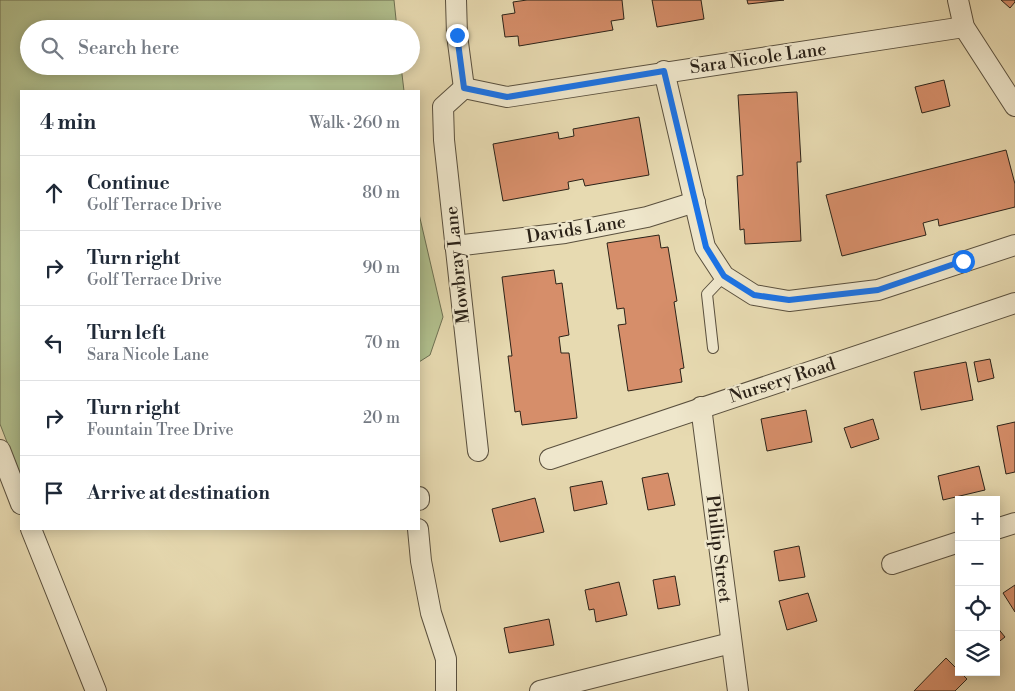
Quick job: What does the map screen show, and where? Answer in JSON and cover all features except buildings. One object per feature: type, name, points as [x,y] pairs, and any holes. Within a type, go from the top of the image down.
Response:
[{"type":"street","points":[[456,0],[457,35],[464,88]]},
{"type":"street","points":[[958,0],[964,26],[1015,106]]},
{"type":"street","name":"Sara Nicole Lane","points":[[464,88],[507,97],[664,71],[964,26]]},
{"type":"street","points":[[664,71],[706,247],[724,276],[754,295],[789,300],[878,290],[1015,245]]},
{"type":"street","name":"Mowbray Lane","points":[[464,88],[443,108],[444,140],[478,451]]},
{"type":"street","name":"Davids Lane","points":[[455,246],[574,231],[647,217],[695,202]]},
{"type":"street","name":"Nursery Road","points":[[550,459],[1015,303]]},
{"type":"street","name":"Phillip Street","points":[[701,407],[738,691]]},
{"type":"street","points":[[0,450],[20,501]]},
{"type":"street","points":[[1000,529],[1015,523]]},
{"type":"street","points":[[31,530],[96,691]]},
{"type":"street","points":[[418,530],[421,561],[431,613],[446,659],[446,691]]},
{"type":"street","points":[[892,564],[955,543]]},
{"type":"street","points":[[540,691],[731,643]]},
{"type":"lane","points":[[713,348],[707,294],[724,276]]},
{"type":"green space","points":[[0,0],[394,0],[396,20],[20,20],[20,75],[402,75],[404,90],[20,90],[20,475],[0,424]]},
{"type":"green space","points":[[420,218],[443,317],[430,355],[420,361]]},
{"type":"route","points":[[457,35],[464,88],[478,92],[507,97],[664,71],[706,247],[724,276],[754,295],[789,300],[878,290],[963,261]]}]
